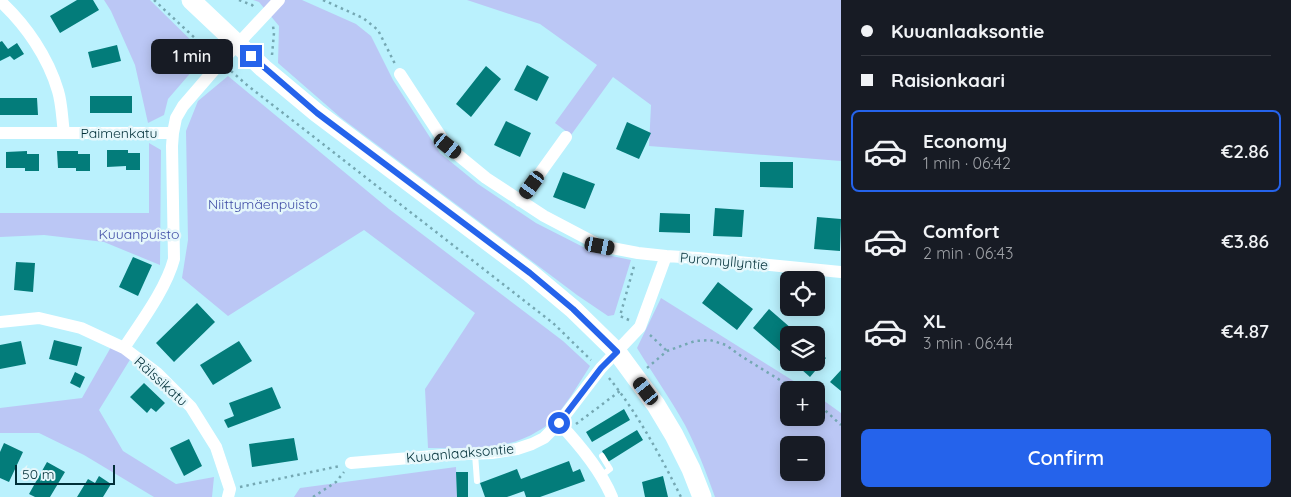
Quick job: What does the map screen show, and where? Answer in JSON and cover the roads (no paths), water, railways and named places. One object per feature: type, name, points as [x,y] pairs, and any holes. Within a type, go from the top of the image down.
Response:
[{"type":"main road","points":[[191,0],[263,68],[317,113],[530,273],[573,309],[617,352],[656,404],[691,469],[702,497]]},
{"type":"street","points":[[124,348],[171,273],[174,259],[172,146],[176,118],[183,106],[221,62],[278,0]]},
{"type":"street","name":"Paimenkatu","points":[[0,1],[23,26],[39,48],[51,70],[58,92],[64,133]]},
{"type":"street","name":"Puromyllyntie","points":[[400,74],[448,146],[486,178],[520,201],[600,246],[638,253],[841,272]]},
{"type":"street","name":"Paimenkatu","points":[[0,133],[173,132]]},
{"type":"street","points":[[520,201],[566,137]]},
{"type":"street","name":"Puromyllyntie","points":[[617,352],[640,326],[666,256]]},
{"type":"street","name":"Rälssikatu","points":[[0,322],[39,318],[81,328],[124,348],[157,373],[192,407],[216,447],[229,493]]},
{"type":"street","name":"Kuuanlaaksontie","points":[[352,463],[445,454],[492,453],[532,444],[544,438],[559,423],[601,368],[617,352]]},
{"type":"street","points":[[559,423],[601,476],[612,497]]},
{"type":"lane","points":[[475,454],[477,481]]},
{"type":"lane","points":[[601,476],[610,469],[602,456]]},
{"type":"park label","name":"Niittymäenpuisto","points":[[263,204]]},
{"type":"park label","name":"Kuuanpuisto","points":[[139,234]]}]
